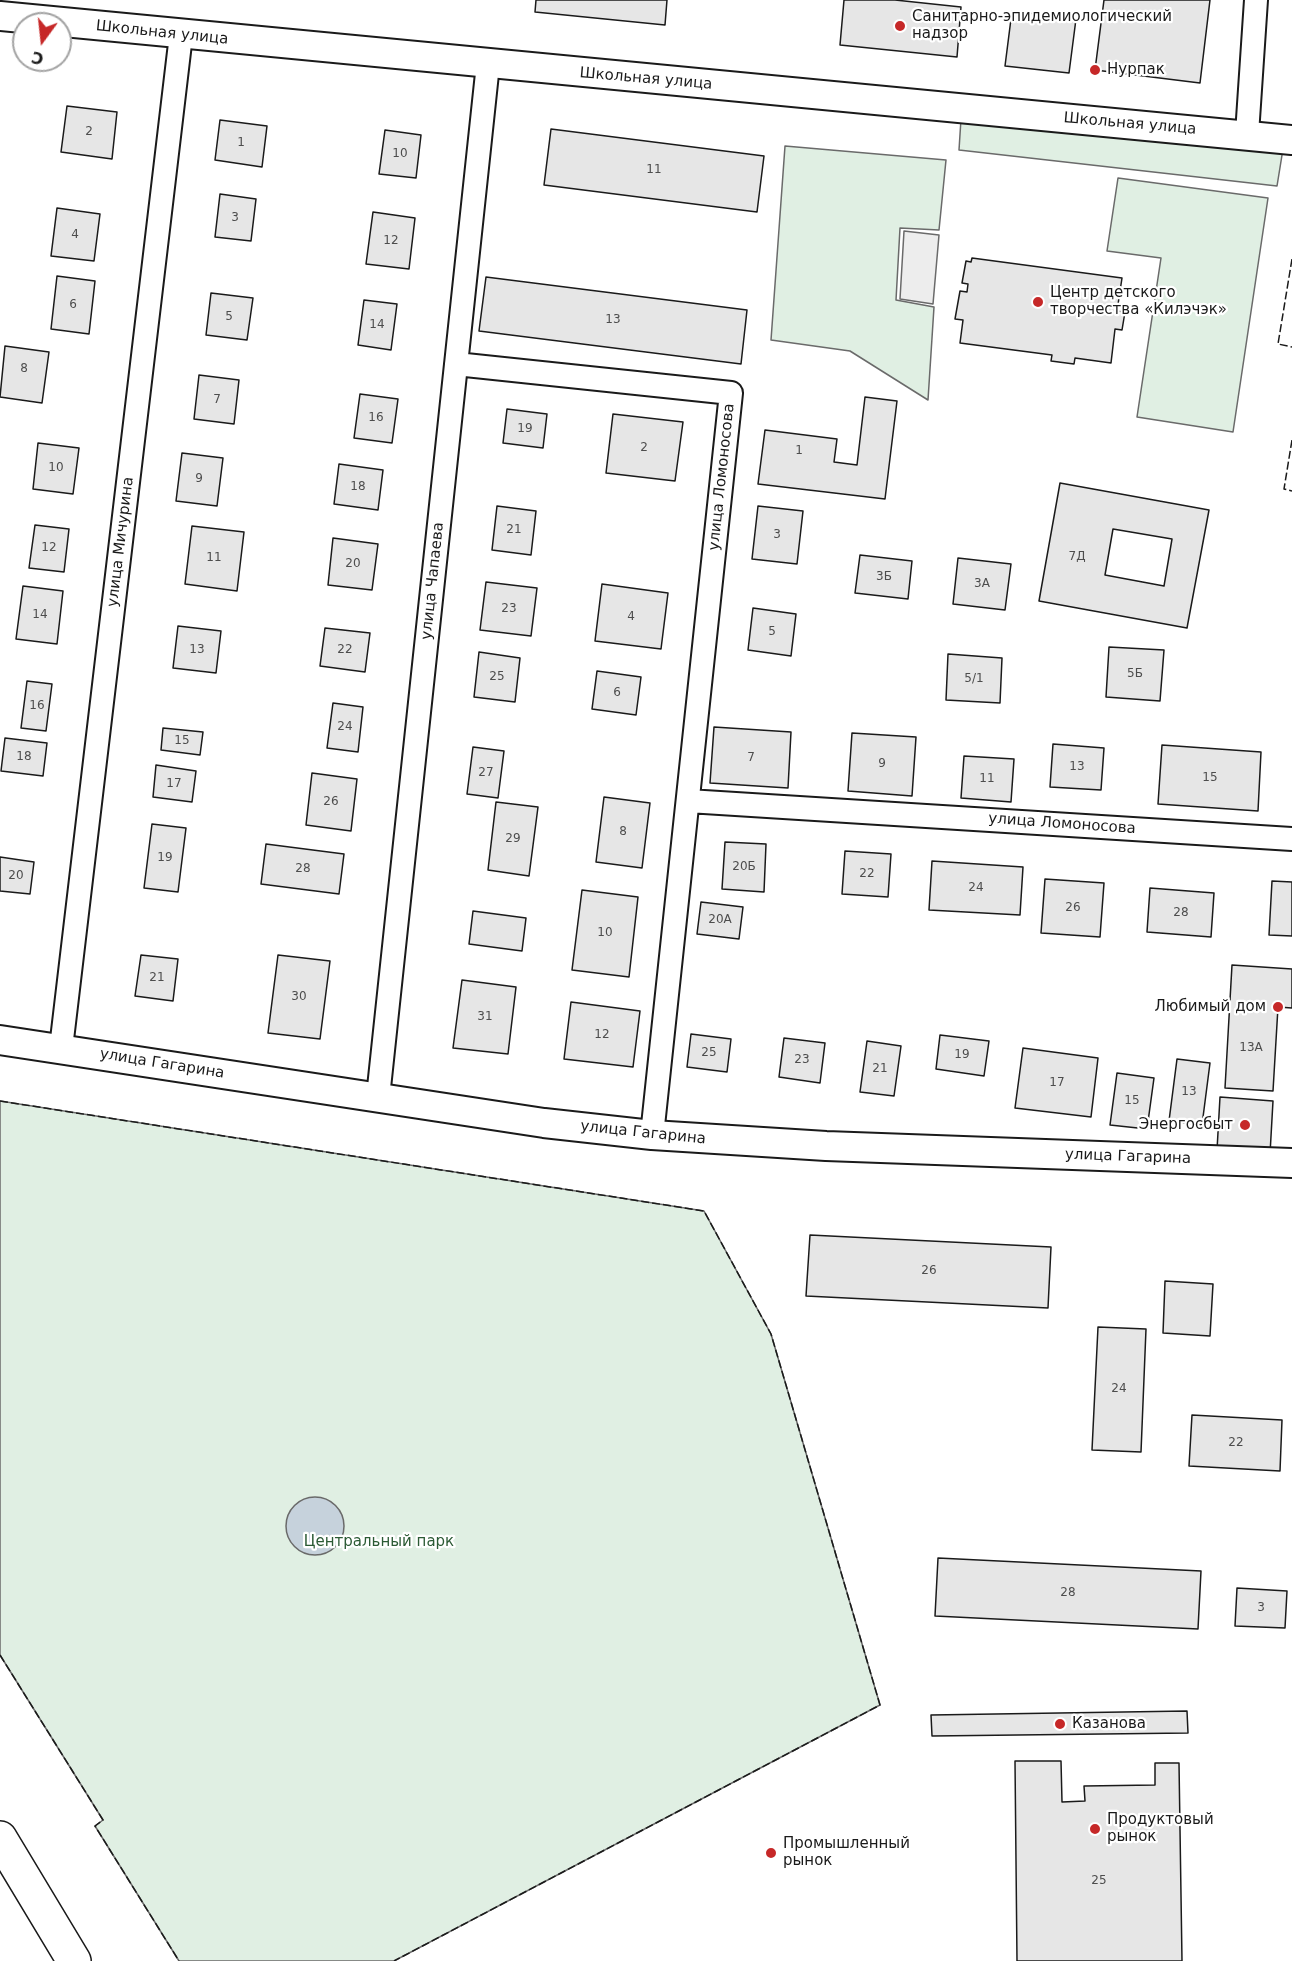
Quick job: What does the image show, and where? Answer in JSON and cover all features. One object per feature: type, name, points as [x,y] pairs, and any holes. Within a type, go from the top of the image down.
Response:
[{"type":"main road","points":[[0,1838],[74,1961]]},
{"type":"street","points":[[1247,134],[1256,0]]},
{"type":"street","name":"Школьная улица","points":[[0,16],[1292,140]]},
{"type":"street","name":"улица Мичурина","points":[[61,1048],[181,35]]},
{"type":"street","name":"улица Чапаева","points":[[378,1098],[488,64]]},
{"type":"street","name":"улица Ломоносова","points":[[456,364],[731,393],[652,1135]]},
{"type":"street","name":"улица Ломоносова","points":[[688,801],[1292,839]]},
{"type":"street","name":"улица Гагарина","points":[[0,1040],[544,1123],[652,1135],[804,1145],[1292,1163]]},
{"type":"green space","points":[[961,119],[1283,149],[1277,186],[959,150]]},
{"type":"green space","points":[[785,146],[946,160],[939,230],[900,228],[896,300],[934,307],[928,400],[850,351],[771,340]]},
{"type":"green space","points":[[1118,178],[1268,198],[1233,432],[1137,417],[1161,258],[1107,251]]},
{"type":"green space","name":"Центральный парк","points":[[0,1101],[704,1211],[771,1334],[880,1705],[394,1961],[179,1961],[95,1826],[103,1820],[0,1655]]},
{"type":"shaded area","points":[[904,231],[939,235],[933,304],[900,299]]},
{"type":"shaded area","points":[[315,1497],[331,1502],[339,1510],[344,1526],[339,1542],[331,1550],[315,1555],[299,1550],[291,1542],[286,1526],[291,1510],[299,1502]]},
{"type":"building","points":[[536,0],[667,0],[665,25],[535,12]]},
{"type":"building","name":"Санитарно-эпидемиологический надзор","points":[[844,0],[895,0],[961,7],[957,57],[840,45]]},
{"type":"building","points":[[1104,0],[1210,0],[1200,83],[1095,70]]},
{"type":"building","points":[[1012,11],[1076,19],[1069,73],[1005,66]]},
{"type":"building","points":[[67,106],[117,112],[112,159],[61,152]]},
{"type":"building","points":[[220,120],[267,126],[262,167],[215,160]]},
{"type":"building","points":[[551,129],[764,156],[757,212],[544,185]]},
{"type":"building","points":[[385,130],[421,135],[416,178],[379,174]]},
{"type":"building","points":[[220,194],[256,199],[251,241],[215,237]]},
{"type":"building","points":[[57,208],[100,214],[94,261],[51,256]]},
{"type":"building","points":[[373,212],[415,218],[409,269],[366,264]]},
{"type":"building","name":"Центр детского творчества «Килэчэк»","points":[[972,258],[1122,278],[1117,311],[1125,312],[1122,330],[1115,329],[1111,363],[1075,358],[1074,364],[1051,361],[1052,355],[960,343],[963,320],[955,319],[960,291],[967,292],[968,284],[962,283],[966,261],[971,262]]},
{"type":"building","points":[[57,276],[95,281],[89,334],[51,329]]},
{"type":"building","points":[[486,277],[747,310],[741,364],[479,331]]},
{"type":"building","points":[[211,293],[253,298],[247,340],[206,335]]},
{"type":"building","points":[[364,300],[397,304],[391,350],[358,345]]},
{"type":"building","points":[[5,346],[49,352],[42,403],[0,397]]},
{"type":"building","points":[[199,375],[239,380],[234,424],[194,419]]},
{"type":"building","points":[[360,394],[398,399],[392,443],[354,438]]},
{"type":"building","points":[[865,397],[897,401],[885,499],[758,484],[765,430],[837,439],[834,462],[857,465]]},
{"type":"building","points":[[507,409],[547,414],[543,448],[503,443]]},
{"type":"building","points":[[613,414],[683,422],[675,481],[606,473]]},
{"type":"building","points":[[38,443],[79,448],[73,494],[33,489]]},
{"type":"building","points":[[182,453],[223,458],[217,506],[176,501]]},
{"type":"building","points":[[339,464],[383,470],[378,510],[334,504]]},
{"type":"building","points":[[1060,483],[1209,510],[1187,628],[1039,601]],"holes":[[[1113,529],[1172,539],[1164,586],[1105,575]]]},
{"type":"building","points":[[497,506],[536,511],[531,555],[492,550]]},
{"type":"building","points":[[758,506],[803,511],[797,564],[752,559]]},
{"type":"building","points":[[35,525],[69,529],[64,572],[29,568]]},
{"type":"building","points":[[192,526],[244,532],[237,591],[185,584]]},
{"type":"building","points":[[333,538],[378,544],[372,590],[328,585]]},
{"type":"building","points":[[860,555],[912,561],[908,599],[855,593]]},
{"type":"building","points":[[958,558],[1011,564],[1005,610],[953,604]]},
{"type":"building","points":[[486,582],[537,588],[531,636],[480,630]]},
{"type":"building","points":[[602,584],[668,593],[661,649],[595,641]]},
{"type":"building","points":[[23,586],[63,591],[57,644],[16,639]]},
{"type":"building","points":[[753,608],[796,614],[791,656],[748,650]]},
{"type":"building","points":[[178,626],[221,631],[216,673],[173,668]]},
{"type":"building","points":[[325,628],[370,633],[365,672],[320,666]]},
{"type":"building","points":[[1109,647],[1164,650],[1160,701],[1106,697]]},
{"type":"building","points":[[479,652],[520,658],[515,702],[474,697]]},
{"type":"building","points":[[948,654],[1002,658],[1000,703],[946,700]]},
{"type":"building","points":[[597,671],[641,677],[636,715],[592,709]]},
{"type":"building","points":[[27,681],[52,684],[46,731],[21,728]]},
{"type":"building","points":[[333,703],[363,707],[358,752],[327,748]]},
{"type":"building","points":[[714,727],[791,732],[788,788],[710,783]]},
{"type":"building","points":[[163,728],[203,732],[200,755],[161,750]]},
{"type":"building","points":[[852,733],[916,737],[912,796],[848,791]]},
{"type":"building","points":[[5,738],[47,743],[43,776],[1,771]]},
{"type":"building","points":[[1053,744],[1104,748],[1101,790],[1050,787]]},
{"type":"building","points":[[1162,745],[1261,752],[1258,811],[1158,804]]},
{"type":"building","points":[[473,747],[504,751],[498,798],[467,794]]},
{"type":"building","points":[[964,756],[1014,759],[1011,802],[961,798]]},
{"type":"building","points":[[156,765],[196,771],[192,802],[153,797]]},
{"type":"building","points":[[312,773],[357,779],[351,831],[306,825]]},
{"type":"building","points":[[604,797],[650,803],[642,868],[596,862]]},
{"type":"building","points":[[496,802],[538,807],[529,876],[488,870]]},
{"type":"building","points":[[152,824],[186,828],[178,892],[144,888]]},
{"type":"building","points":[[725,842],[766,844],[764,892],[722,889]]},
{"type":"building","points":[[266,844],[344,854],[339,894],[261,884]]},
{"type":"building","points":[[845,851],[891,854],[888,897],[842,894]]},
{"type":"building","points":[[0,857],[34,862],[30,894],[0,891]]},
{"type":"building","points":[[932,861],[1023,867],[1020,915],[929,910]]},
{"type":"building","points":[[1045,879],[1104,883],[1100,937],[1041,933]]},
{"type":"building","points":[[1272,881],[1292,882],[1292,936],[1269,935]]},
{"type":"building","points":[[1150,888],[1214,893],[1211,937],[1147,932]]},
{"type":"building","points":[[582,890],[638,897],[629,977],[572,970]]},
{"type":"building","points":[[701,902],[743,907],[739,939],[697,934]]},
{"type":"building","points":[[473,911],[526,918],[522,951],[469,944]]},
{"type":"building","points":[[141,955],[178,959],[173,1001],[135,996]]},
{"type":"building","points":[[278,955],[330,961],[320,1039],[268,1033]]},
{"type":"building","points":[[1232,965],[1292,969],[1292,1008],[1278,1007],[1273,1091],[1225,1088]]},
{"type":"building","points":[[462,980],[516,987],[508,1054],[453,1048]]},
{"type":"building","points":[[571,1002],[640,1011],[633,1067],[564,1059]]},
{"type":"building","points":[[691,1034],[731,1039],[727,1072],[687,1067]]},
{"type":"building","points":[[940,1035],[989,1041],[984,1076],[936,1069]]},
{"type":"building","points":[[784,1038],[825,1043],[820,1083],[779,1077]]},
{"type":"building","points":[[867,1041],[901,1046],[894,1096],[860,1092]]},
{"type":"building","points":[[1023,1048],[1098,1058],[1091,1117],[1015,1108]]},
{"type":"building","points":[[1177,1059],[1210,1063],[1202,1125],[1169,1121]]},
{"type":"building","points":[[1117,1073],[1154,1078],[1147,1129],[1110,1125]]},
{"type":"building","name":"Энергосбыт","points":[[1220,1097],[1273,1101],[1270,1154],[1217,1150]]},
{"type":"building","points":[[810,1235],[1051,1247],[1048,1308],[806,1296]]},
{"type":"building","points":[[1165,1281],[1213,1284],[1210,1336],[1163,1333]]},
{"type":"building","points":[[1098,1327],[1146,1329],[1141,1452],[1092,1450]]},
{"type":"building","points":[[1192,1415],[1282,1420],[1280,1471],[1189,1466]]},
{"type":"building","points":[[938,1558],[1201,1571],[1198,1629],[935,1616]]},
{"type":"building","points":[[1237,1588],[1287,1591],[1285,1628],[1235,1626]]},
{"type":"building","name":"Казанова","points":[[1187,1711],[1188,1733],[932,1736],[931,1715]]},
{"type":"building","points":[[1015,1761],[1061,1761],[1062,1802],[1085,1801],[1084,1786],[1155,1785],[1155,1763],[1179,1763],[1182,1961],[1017,1961]]},
{"type":"fence","points":[[1292,259],[1278,344],[1292,347]]},
{"type":"fence","points":[[1292,440],[1284,489],[1292,491]]},
{"type":"fence","points":[[0,1101],[704,1211],[771,1334],[880,1705],[394,1961]]},
{"type":"fence","points":[[0,1655],[103,1820],[95,1826],[179,1961]]},
{"type":"place","name":"Санитарно-эпидемиологический надзор","points":[[900,26]]},
{"type":"place","name":"Нурпак","points":[[1095,70]]},
{"type":"place","name":"Центр детского творчества «Килэчэк»","points":[[1038,302]]},
{"type":"place","name":"Любимый дом","points":[[1278,1007]]},
{"type":"place","name":"Энергосбыт","points":[[1245,1125]]},
{"type":"place","name":"Казанова","points":[[1060,1724]]},
{"type":"place","name":"Продуктовый рынок","points":[[1095,1829]]},
{"type":"place","name":"Промышленный рынок","points":[[771,1853]]}]
